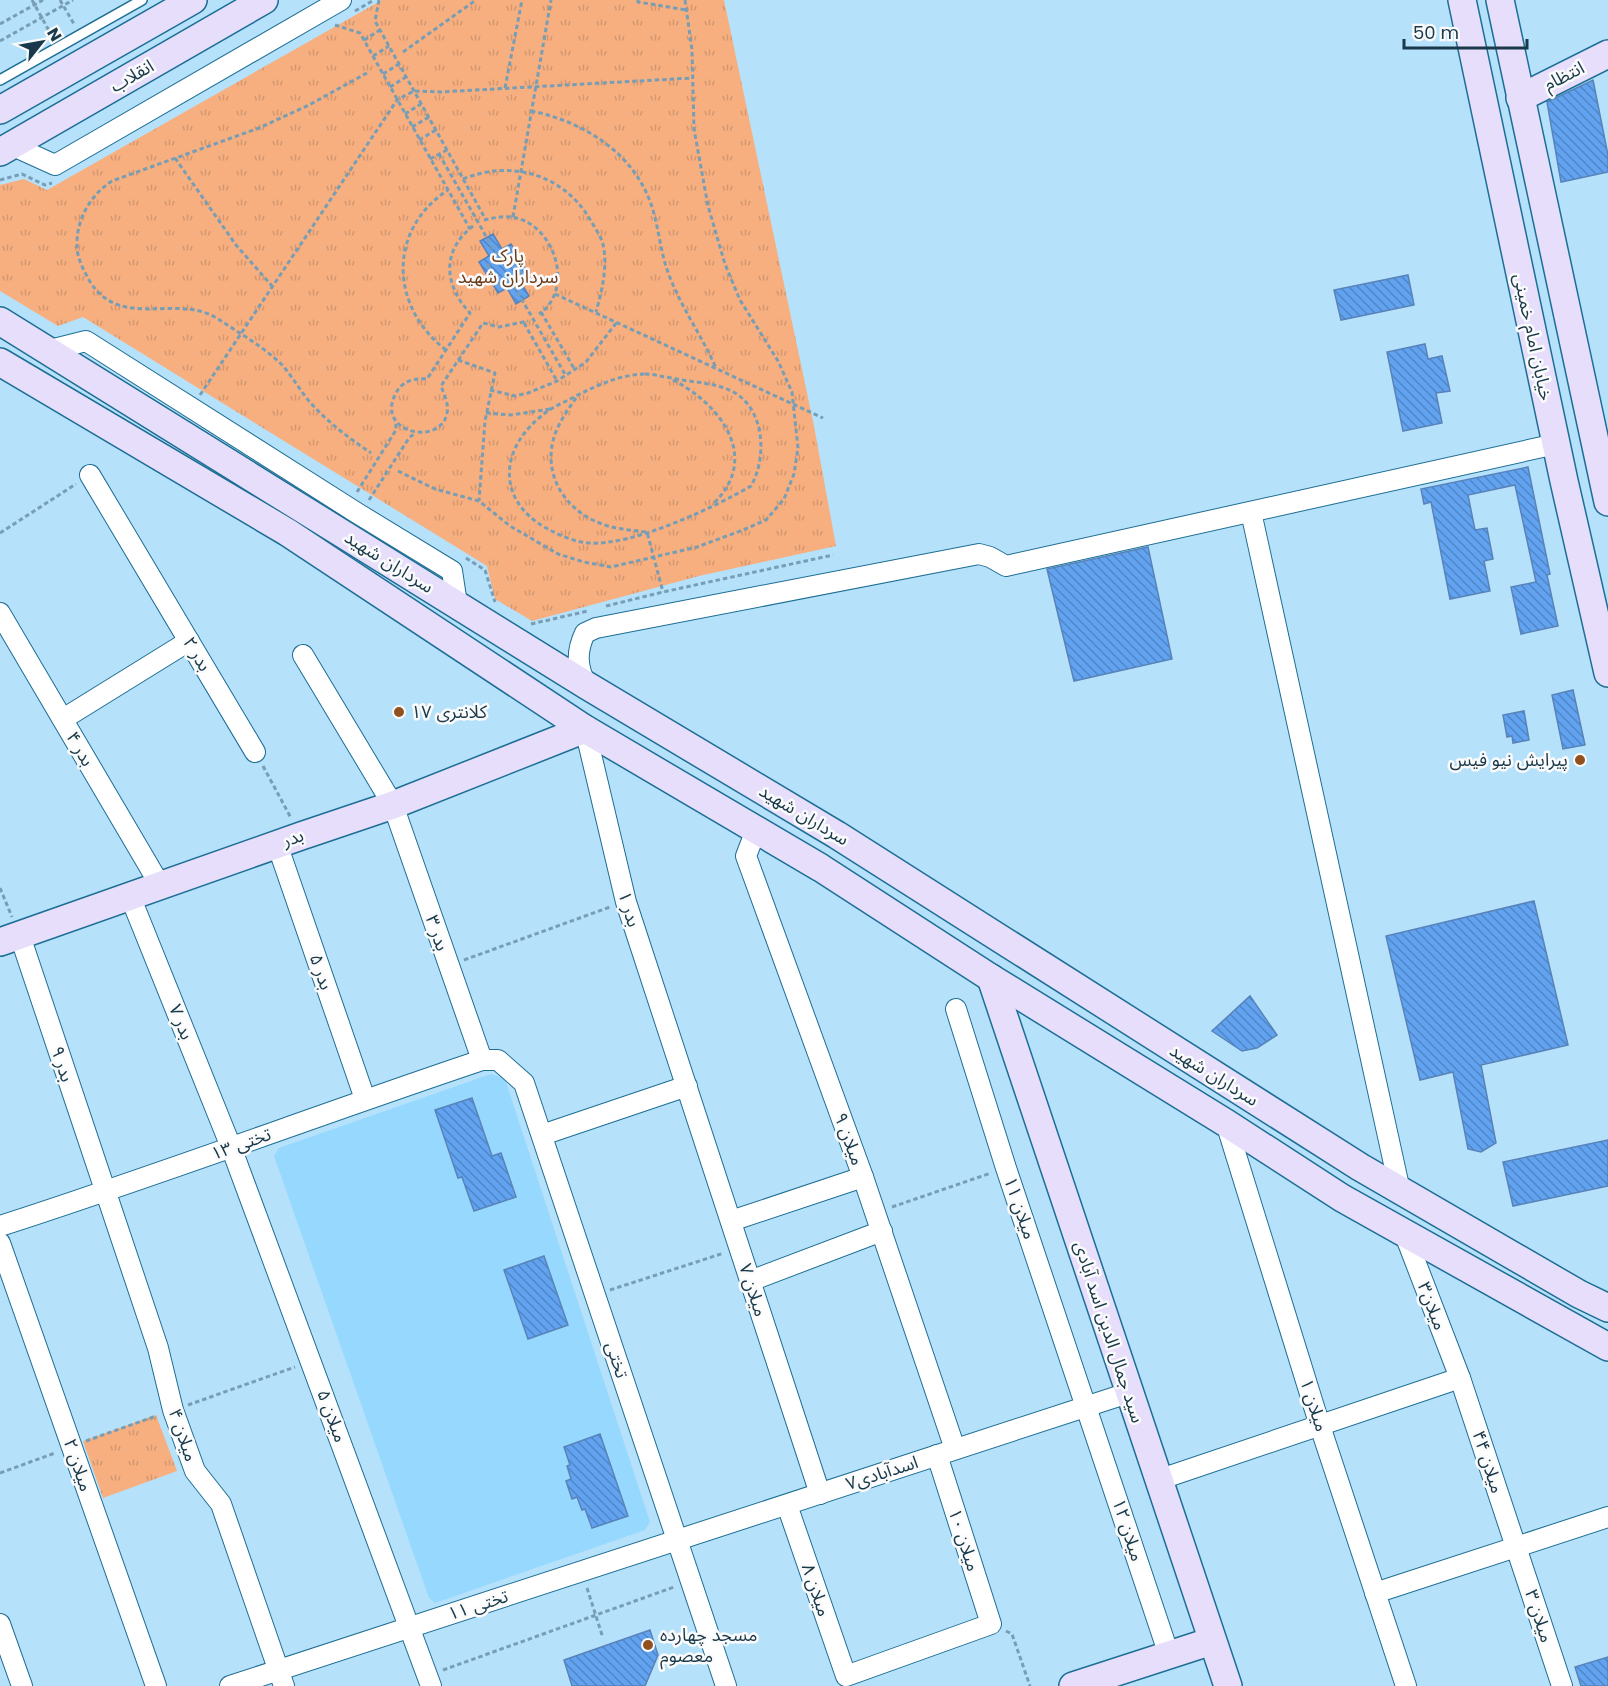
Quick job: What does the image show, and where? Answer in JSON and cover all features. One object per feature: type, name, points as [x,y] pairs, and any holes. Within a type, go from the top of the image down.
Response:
[{"type":"street","name":"انقلاب","points":[[0,110],[193,0]]},
{"type":"street","name":"انقلاب","points":[[6,149],[264,0]]},
{"type":"street","points":[[6,149],[55,165],[341,0]]},
{"type":"street","name":"خیابان امام خمینی","points":[[1462,0],[1564,481],[1608,674]]},
{"type":"street","name":"خیابان امام خمینی","points":[[1500,0],[1608,502]]},
{"type":"street","name":"انتظام","points":[[1520,98],[1608,54]]},
{"type":"street","name":"سرداران شهید","points":[[0,321],[586,685],[837,835],[1360,1167],[1579,1294],[1608,1308]]},
{"type":"street","points":[[50,350],[86,341],[196,402],[359,503],[452,571],[457,604]]},
{"type":"street","name":"سرداران شهید","points":[[0,362],[287,532],[585,729],[821,868],[991,978],[1226,1123],[1342,1198],[1608,1347]]},
{"type":"street","points":[[586,685],[578,664],[579,645],[585,633],[596,628],[979,555],[990,557],[1006,566],[1556,444]]},
{"type":"street","points":[[1564,481],[1601,473]]},
{"type":"street","name":"بدر ۲","points":[[90,475],[255,752]]},
{"type":"street","points":[[1251,512],[1400,1191]]},
{"type":"street","name":"بدر ۴","points":[[0,613],[160,885]]},
{"type":"street","points":[[63,719],[189,641]]},
{"type":"street","name":"بدر ۳","points":[[303,655],[393,805],[482,1060]]},
{"type":"street","name":"بدر","points":[[10,939],[393,805],[585,729]]},
{"type":"street","name":"بدر ۱","points":[[585,729],[626,902],[687,1086]]},
{"type":"street","name":"میلان ۹","points":[[756,830],[746,856],[863,1177],[946,1452]]},
{"type":"street","points":[[821,868],[837,835]]},
{"type":"street","name":"بدر ۵","points":[[289,840],[365,1099]]},
{"type":"street","name":"بدر ۷","points":[[130,896],[231,1147]]},
{"type":"street","name":"بدر ۹","points":[[10,939],[105,1192]]},
{"type":"street","name":"سید جمال الدین اسد آبادی","points":[[991,978],[1128,1393],[1228,1686]]},
{"type":"street","name":"میلان ۱۱","points":[[956,1010],[1086,1406]]},
{"type":"street","name":"تختی ۱۳","points":[[0,1226],[105,1192],[365,1099],[482,1060]]},
{"type":"street","name":"تختی","points":[[482,1060],[498,1060],[525,1083],[726,1686]]},
{"type":"street","points":[[542,1135],[687,1086]]},
{"type":"street","name":"میلان ۷","points":[[687,1086],[820,1494]]},
{"type":"street","name":"میلان ۱","points":[[1226,1123],[1320,1426],[1406,1686]]},
{"type":"street","name":"میلان ۵","points":[[231,1147],[429,1681]]},
{"type":"street","points":[[1342,1198],[1360,1167]]},
{"type":"street","points":[[731,1221],[863,1177]]},
{"type":"street","name":"میلان ۴","points":[[105,1192],[158,1348],[173,1410],[195,1470],[221,1504],[281,1678]]},
{"type":"street","points":[[750,1281],[878,1222]]},
{"type":"street","name":"میلان۳","points":[[1405,1235],[1460,1378]]},
{"type":"street","name":"میلان ۲","points":[[0,1243],[156,1686]]},
{"type":"street","points":[[1579,1294],[1608,1299]]},
{"type":"street","points":[[1158,1480],[1460,1378]]},
{"type":"street","name":"میلان ۴۴","points":[[1460,1378],[1516,1547]]},
{"type":"street","points":[[1086,1406],[1128,1393]]},
{"type":"street","name":"اسدآبادی۷","points":[[677,1540],[1086,1406]]},
{"type":"street","name":"میلان ۱۲","points":[[1086,1406],[1169,1654]]},
{"type":"street","name":"میلان ۱۰","points":[[946,1452],[992,1624]]},
{"type":"street","name":"میلان ۸","points":[[787,1504],[846,1676],[992,1624]]},
{"type":"street","points":[[1375,1593],[1608,1517]]},
{"type":"street","name":"تختی ۱۱","points":[[230,1686],[281,1678],[410,1627],[677,1540]]},
{"type":"street","name":"میلان ۳","points":[[1516,1547],[1562,1686]]},
{"type":"street","points":[[0,1624],[22,1686]]},
{"type":"street","points":[[1072,1686],[1212,1641]]},
{"type":"lane","points":[[0,80],[142,0]]},
{"type":"path","points":[[0,24],[43,0]]},
{"type":"path","points":[[0,41],[73,0]]},
{"type":"path","points":[[379,0],[375,21],[485,220],[495,217],[513,217],[529,224],[544,236],[554,252],[558,273],[555,294],[540,313],[575,370]]},
{"type":"path","points":[[403,52],[476,0]]},
{"type":"path","points":[[505,88],[522,0]]},
{"type":"path","points":[[513,217],[551,0]]},
{"type":"path","points":[[638,0],[638,2],[687,9]]},
{"type":"path","points":[[398,471],[435,489],[479,501],[510,526],[558,554],[611,567],[697,547],[766,520],[784,499],[794,474],[798,448],[792,392],[778,361],[740,300],[708,206],[694,129],[692,50],[685,0]]},
{"type":"path","points":[[310,18],[360,33],[471,228],[460,236],[451,255],[449,269],[453,289],[460,302],[470,313],[427,379],[419,378],[408,381],[398,390],[392,401],[396,430],[359,503]]},
{"type":"path","points":[[364,40],[380,30]]},
{"type":"path","points":[[373,56],[389,46]]},
{"type":"path","points":[[383,74],[399,64]]},
{"type":"path","points":[[367,73],[309,105],[259,128],[112,181],[98,190],[85,210],[78,231],[77,248],[80,265],[92,284],[105,298],[122,307],[145,310],[180,308],[215,317],[279,362],[324,417],[372,453]]},
{"type":"path","points":[[390,87],[406,77]]},
{"type":"path","points":[[196,402],[397,100],[414,91],[441,92],[692,78]]},
{"type":"path","points":[[405,114],[421,104]]},
{"type":"path","points":[[531,111],[552,115],[591,133],[621,157],[638,177],[652,205],[663,259],[676,292],[716,368]]},
{"type":"path","points":[[412,127],[429,117]]},
{"type":"path","points":[[419,140],[436,130]]},
{"type":"path","points":[[430,159],[447,150]]},
{"type":"path","points":[[439,154],[499,259]]},
{"type":"path","points":[[175,158],[236,245],[272,286]]},
{"type":"path","points":[[464,179],[492,171],[510,169],[521,171],[546,178],[560,186],[578,202],[603,243],[605,264],[602,291],[596,312]]},
{"type":"path","points":[[446,350],[432,339],[412,310],[404,286],[403,261],[406,241],[415,222],[426,207],[448,190]]},
{"type":"path","points":[[509,253],[521,273],[500,285],[488,265],[499,259],[509,253]]},
{"type":"path","points":[[510,279],[566,376]]},
{"type":"path","points":[[555,294],[823,418]]},
{"type":"path","points":[[396,422],[405,430],[415,433],[426,432],[442,423],[447,414],[441,386],[483,323],[500,327],[528,321]]},
{"type":"path","points":[[490,390],[515,396],[557,381],[586,362],[600,347],[617,322]]},
{"type":"path","points":[[524,323],[557,381]]},
{"type":"path","points":[[458,360],[495,373],[486,413],[479,501]]},
{"type":"path","points":[[656,374],[670,378],[716,386],[734,393],[745,401],[755,416],[761,438],[761,457],[752,486],[678,521],[612,542],[586,543],[569,538],[546,528],[518,505],[513,496],[509,464],[520,438],[545,413],[606,381],[627,375],[656,374]]},
{"type":"path","points":[[670,378],[699,395],[708,404],[728,431],[733,446],[735,461],[733,476],[722,495],[711,506]]},
{"type":"path","points":[[577,395],[561,421],[551,449],[554,480],[565,500],[585,516],[609,526],[647,532]]},
{"type":"path","points":[[196,402],[209,400]]},
{"type":"path","points":[[486,413],[511,415],[554,408]]},
{"type":"path","points":[[359,503],[415,433]]},
{"type":"path","points":[[0,533],[90,475]]},
{"type":"path","points":[[647,532],[663,592]]},
{"type":"path","points":[[522,619],[532,625],[663,592],[833,555]]},
{"type":"path","points":[[466,558],[485,570],[493,601],[503,607]]},
{"type":"path","points":[[255,752],[289,840]]},
{"type":"path","points":[[0,888],[10,939]]},
{"type":"path","points":[[448,966],[626,902]]},
{"type":"path","points":[[878,1222],[1006,1167]]},
{"type":"path","points":[[595,1295],[740,1247]]},
{"type":"path","points":[[0,1473],[72,1446]]},
{"type":"path","points":[[581,1572],[603,1638]]},
{"type":"path","points":[[429,1681],[691,1581]]},
{"type":"path","points":[[992,1624],[1012,1634],[1030,1686]]},
{"type":"shaded area","points":[[491,1074],[505,1079],[650,1522],[645,1530],[435,1603],[429,1598],[274,1156],[279,1148]]},
{"type":"green space","name":"پارک سرداران شهید","points":[[382,0],[724,0],[814,426],[836,546],[699,576],[532,621],[495,599],[487,566],[83,317],[58,326],[0,291],[0,185],[24,179],[47,190]]},
{"type":"green space","points":[[156,1415],[177,1471],[103,1498],[83,1441]]},
{"type":"building","points":[[1593,80],[1608,155],[1608,172],[1561,182],[1547,102]]},
{"type":"building","points":[[493,234],[502,249],[511,244],[528,273],[519,279],[529,296],[516,304],[507,288],[498,293],[479,262],[489,256],[480,241]]},
{"type":"building","points":[[1408,275],[1414,305],[1341,320],[1334,290]]},
{"type":"building","points":[[1425,344],[1428,359],[1442,356],[1450,391],[1436,393],[1442,423],[1403,431],[1387,352]]},
{"type":"building","points":[[1528,467],[1558,626],[1521,634],[1511,587],[1536,582],[1515,485],[1468,495],[1475,530],[1487,528],[1493,559],[1484,561],[1490,591],[1450,599],[1431,502],[1424,504],[1421,489]]},
{"type":"building","points":[[1148,547],[1172,659],[1074,681],[1047,569]]},
{"type":"building","points":[[1573,690],[1585,745],[1563,749],[1552,695]]},
{"type":"building","points":[[1524,711],[1529,740],[1513,743],[1512,736],[1507,737],[1503,715]]},
{"type":"building","points":[[1534,901],[1568,1045],[1481,1065],[1496,1143],[1481,1152],[1468,1149],[1453,1072],[1420,1080],[1386,936]]},
{"type":"building","points":[[1250,996],[1277,1035],[1257,1048],[1242,1051],[1212,1031]]},
{"type":"building","points":[[472,1098],[492,1156],[501,1153],[516,1197],[474,1211],[462,1177],[458,1178],[435,1110]]},
{"type":"building","points":[[1608,1140],[1608,1186],[1513,1206],[1503,1162]]},
{"type":"building","points":[[544,1256],[568,1325],[528,1339],[504,1270]]},
{"type":"building","points":[[600,1434],[628,1516],[592,1528],[585,1509],[582,1510],[577,1497],[572,1499],[566,1481],[571,1479],[567,1466],[570,1465],[564,1447]]},
{"type":"building","points":[[650,1630],[658,1655],[645,1686],[572,1686],[564,1660]]},
{"type":"building","points":[[1608,1657],[1608,1686],[1581,1686],[1575,1667]]},
{"type":"place","name":"کلانتری ۱۷","points":[[399,712]]},
{"type":"place","name":"پیرایش نیو فیس","points":[[1580,760]]},
{"type":"place","name":"مسجد چهارده معصوم","points":[[648,1645]]}]
